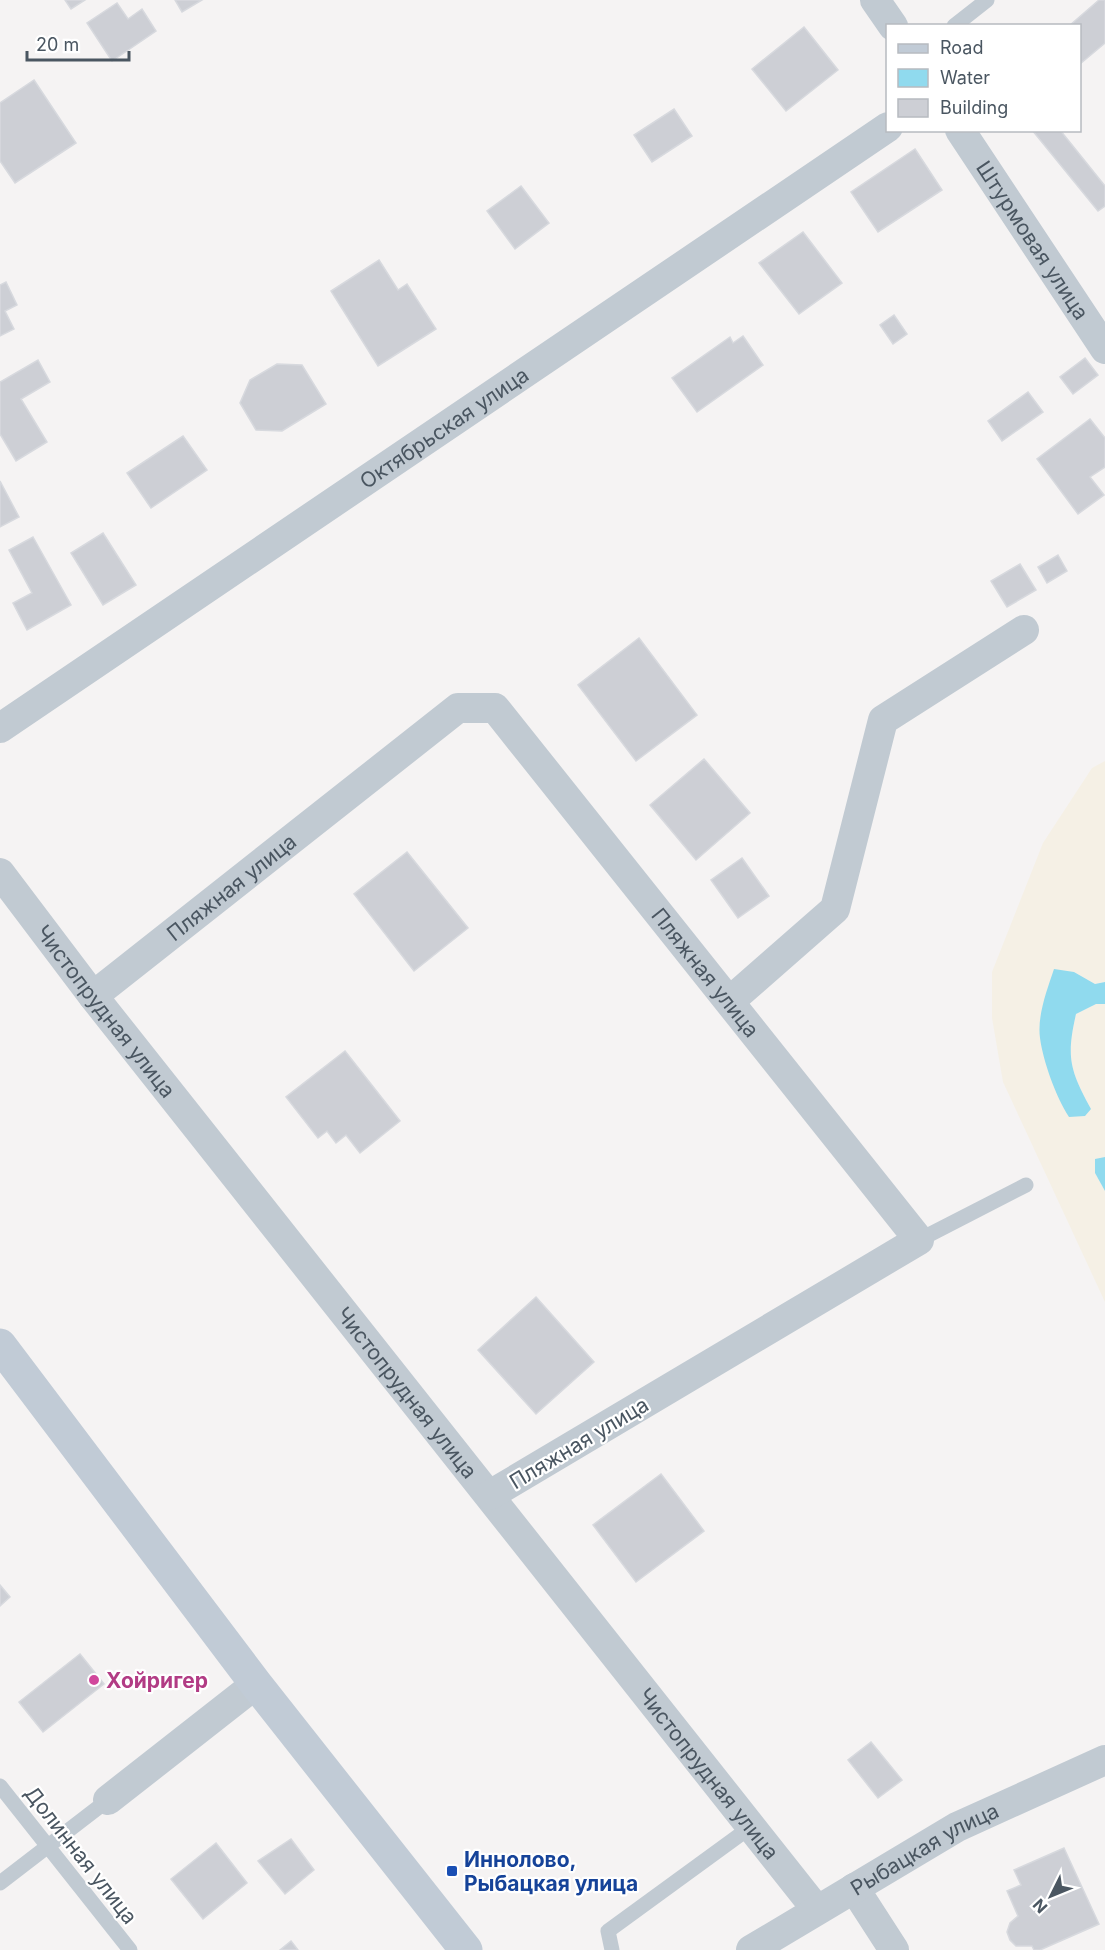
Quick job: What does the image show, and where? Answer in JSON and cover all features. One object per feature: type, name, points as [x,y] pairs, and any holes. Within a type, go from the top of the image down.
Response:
[{"type":"main road","points":[[0,1345],[256,1684],[466,1950]]},
{"type":"street","points":[[876,0],[892,24]]},
{"type":"street","name":"Октябрьская улица","points":[[0,728],[886,128]]},
{"type":"street","name":"Штурмовая улица","points":[[961,132],[1105,349]]},
{"type":"street","points":[[730,1001],[835,909],[883,720],[1024,630]]},
{"type":"street","name":"Пляжная улица","points":[[93,996],[458,708],[495,708],[919,1240],[490,1495]]},
{"type":"street","name":"Чистопрудная улица","points":[[0,873],[93,996],[817,1910]]},
{"type":"street","points":[[108,1800],[256,1684]]},
{"type":"street","name":"Рыбацкая улица","points":[[751,1950],[957,1827],[1105,1760]]},
{"type":"street","points":[[854,1888],[894,1950]]},
{"type":"lane","points":[[957,24],[987,0]]},
{"type":"lane","points":[[919,1240],[1026,1185]]},
{"type":"lane","name":"Долинная улица","points":[[0,1786],[130,1950]]},
{"type":"lane","points":[[0,1883],[108,1800]]},
{"type":"lane","points":[[612,1950],[608,1931],[752,1826]]},
{"type":"sand","points":[[1105,761],[1105,982],[1095,984],[1074,972],[1040,1037],[1091,1109],[1074,1073],[1071,1042],[1076,1014],[1096,1004],[1105,1004],[1105,1157],[1095,1160],[1095,1173],[1105,1191],[1105,1302],[1003,1082],[992,1018],[992,972],[1043,843],[1092,768]]},
{"type":"water","points":[[1054,969],[1074,972],[1095,984],[1105,982],[1105,1004],[1096,1004],[1076,1014],[1071,1042],[1074,1073],[1091,1109],[1085,1116],[1069,1117],[1064,1109],[1047,1068],[1040,1038],[1041,1012]]},
{"type":"water","points":[[1105,1157],[1105,1191],[1095,1173],[1095,1159]]},
{"type":"building","points":[[65,0],[85,0],[71,9]]},
{"type":"building","points":[[175,0],[202,0],[182,12]]},
{"type":"building","points":[[1099,0],[1105,0],[1105,43],[1081,63],[1081,24],[1071,24]]},
{"type":"building","points":[[117,3],[128,19],[142,9],[156,31],[112,61],[87,23]]},
{"type":"building","points":[[804,27],[838,70],[786,111],[752,69]]},
{"type":"building","points":[[34,80],[76,143],[15,183],[0,161],[0,103]]},
{"type":"building","points":[[674,109],[692,136],[652,162],[634,135]]},
{"type":"building","points":[[1034,132],[1062,132],[1105,186],[1105,206],[1098,211]]},
{"type":"building","points":[[915,149],[942,190],[878,232],[851,192]]},
{"type":"building","points":[[521,186],[549,223],[515,249],[487,211]]},
{"type":"building","points":[[803,232],[842,283],[799,314],[759,263]]},
{"type":"building","points":[[379,260],[398,290],[407,284],[436,329],[378,366],[331,291]]},
{"type":"building","points":[[6,282],[17,305],[5,311],[14,329],[0,336],[0,285]]},
{"type":"building","points":[[894,315],[907,334],[893,344],[880,325]]},
{"type":"building","points":[[743,336],[763,365],[697,412],[672,378],[730,337],[733,343]]},
{"type":"building","points":[[1085,358],[1098,375],[1073,394],[1060,377]]},
{"type":"building","points":[[38,360],[50,382],[21,399],[47,442],[16,461],[0,434],[0,382]]},
{"type":"building","points":[[277,364],[302,365],[326,404],[282,431],[256,430],[240,403],[250,380]]},
{"type":"building","points":[[1028,392],[1043,412],[1002,441],[988,421]]},
{"type":"building","points":[[1090,419],[1105,438],[1105,467],[1090,477],[1104,495],[1078,514],[1037,459]]},
{"type":"building","points":[[183,436],[207,470],[151,508],[127,473]]},
{"type":"building","points":[[0,481],[19,517],[0,527]]},
{"type":"building","points":[[103,533],[136,585],[103,605],[71,553]]},
{"type":"building","points":[[33,537],[71,605],[27,630],[13,603],[32,593],[9,550]]},
{"type":"building","points":[[1058,555],[1067,571],[1047,583],[1038,567]]},
{"type":"building","points":[[1020,564],[1036,590],[1007,607],[991,581]]},
{"type":"building","points":[[639,638],[697,715],[636,761],[578,685]]},
{"type":"building","points":[[704,759],[750,813],[696,860],[650,805]]},
{"type":"building","points":[[407,852],[468,928],[414,971],[354,894]]},
{"type":"building","points":[[742,858],[769,896],[738,918],[711,880]]},
{"type":"building","points":[[345,1051],[400,1121],[360,1153],[346,1135],[336,1143],[327,1131],[318,1138],[286,1097]]},
{"type":"building","points":[[536,1297],[594,1362],[536,1414],[478,1350]]},
{"type":"building","points":[[661,1474],[704,1531],[636,1582],[593,1525]]},
{"type":"building","points":[[0,1585],[10,1597],[0,1606]]},
{"type":"building","points":[[80,1654],[104,1684],[43,1732],[19,1702]]},
{"type":"building","points":[[871,1742],[902,1780],[878,1798],[848,1760]]},
{"type":"building","points":[[291,1839],[314,1870],[285,1894],[258,1861]]},
{"type":"building","points":[[216,1843],[247,1883],[203,1919],[171,1879]]},
{"type":"building","points":[[1064,1848],[1099,1924],[1040,1950],[1034,1950],[1032,1946],[1016,1946],[1010,1940],[1007,1932],[1010,1923],[1018,1916],[1007,1891],[1021,1885],[1014,1870]]},
{"type":"building","points":[[291,1941],[298,1950],[280,1950]]},
{"type":"place","name":"Хойригер","points":[[94,1680]]},
{"type":"place","name":"Иннолово, Рыбацкая улица","points":[[452,1871]]}]
